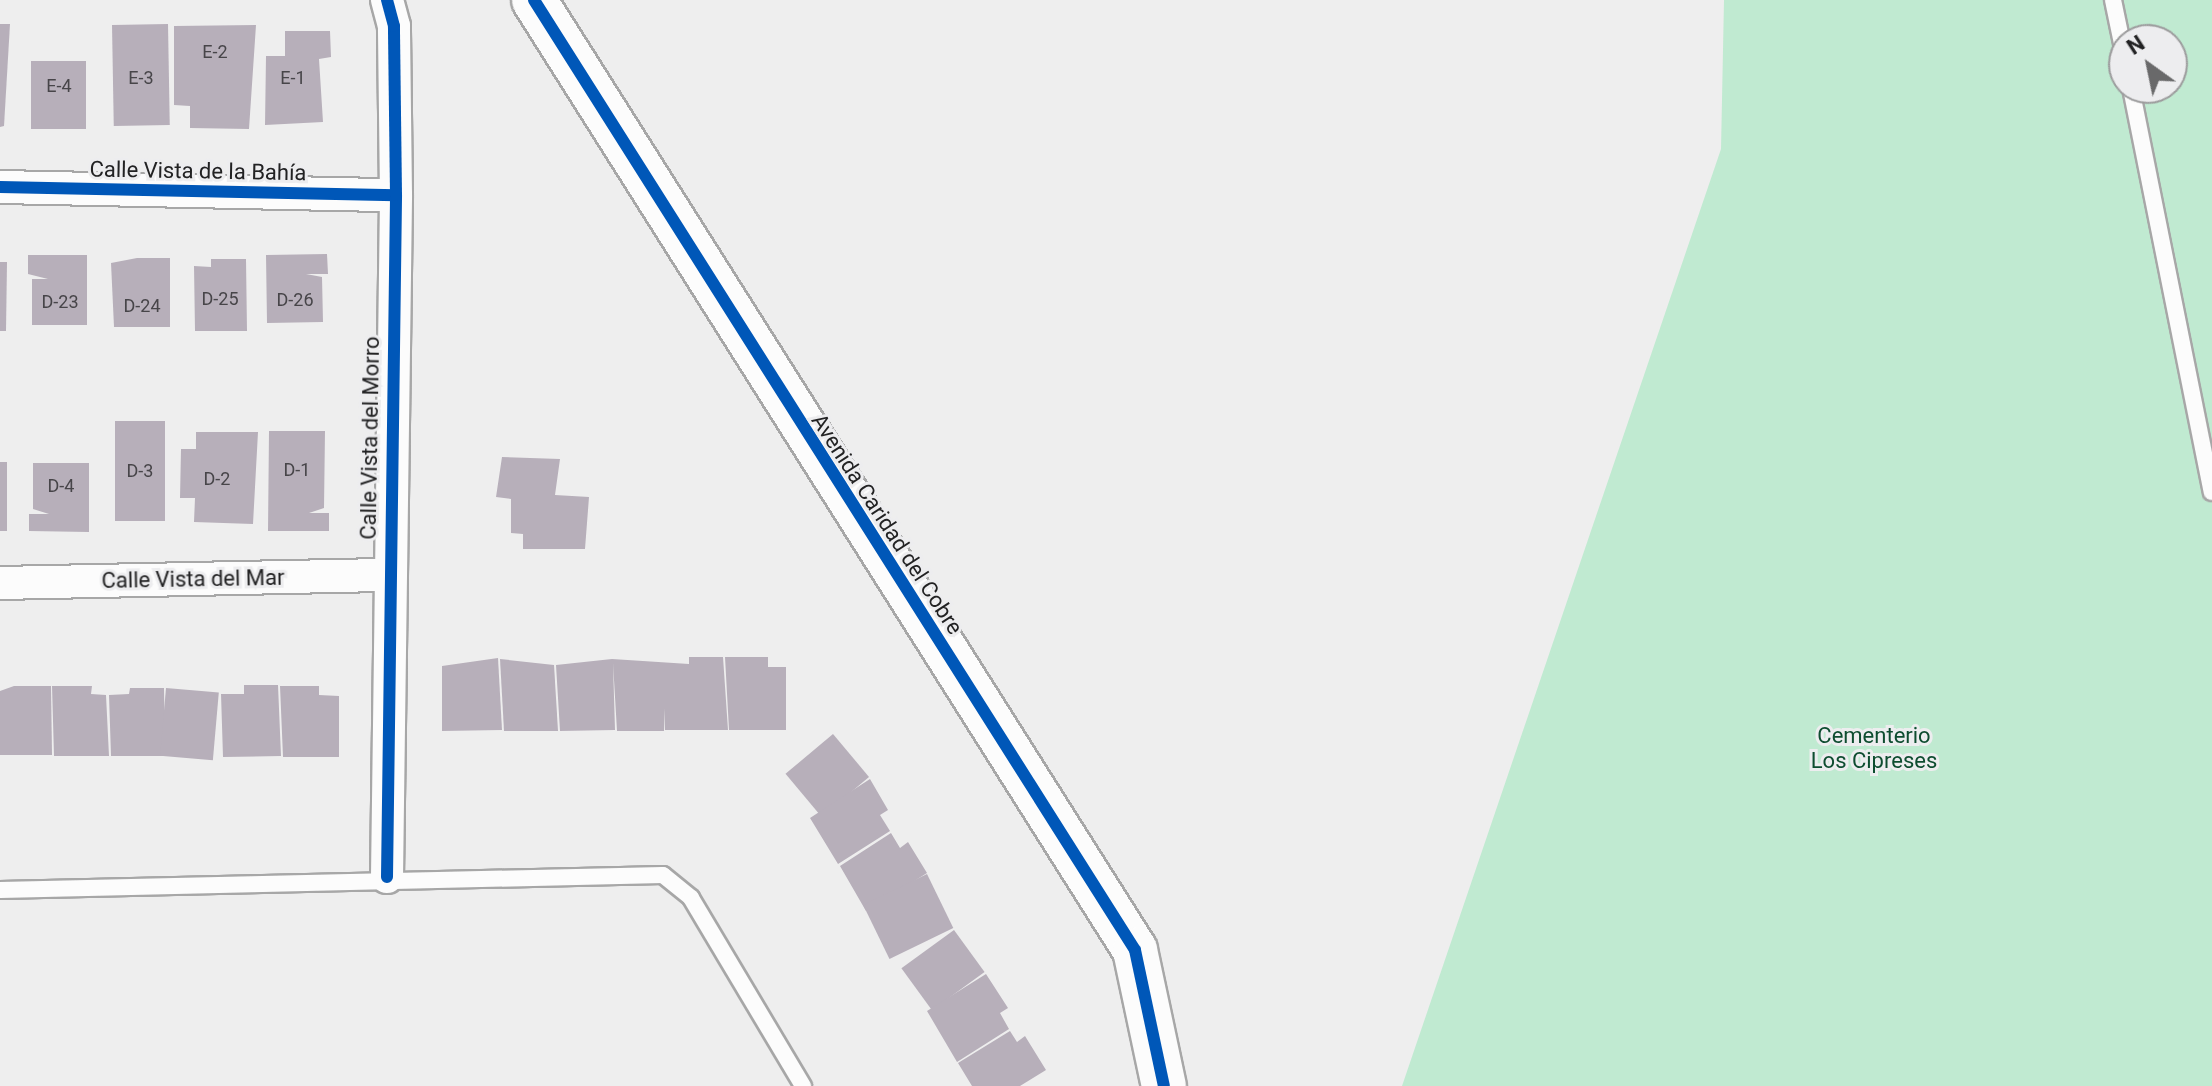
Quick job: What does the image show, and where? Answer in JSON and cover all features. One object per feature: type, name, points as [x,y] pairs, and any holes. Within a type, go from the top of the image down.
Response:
[{"type":"street","name":"Calle Vista del Morro","points":[[387,0],[394,26],[396,195],[387,575],[387,877]]},
{"type":"street","name":"Avenida Caridad del Cobre","points":[[534,0],[1135,950],[1164,1086]]},
{"type":"street","name":"Calle Vista de la Bahía","points":[[0,187],[396,195]]},
{"type":"street","name":"Calle Vista del Mar","points":[[0,583],[387,575]]},
{"type":"lane","points":[[2113,0],[2118,24]]},
{"type":"lane","points":[[2134,104],[2212,492]]},
{"type":"lane","points":[[0,890],[387,877],[663,875],[691,898],[803,1086]]},
{"type":"green space","name":"Cementerio Los Cipreses","points":[[1724,0],[2212,0],[2212,1086],[1402,1086],[1721,149]]},
{"type":"building","points":[[0,24],[10,24],[4,126],[0,127]]},
{"type":"building","points":[[168,24],[170,125],[114,126],[112,25]]},
{"type":"building","points":[[256,25],[249,129],[190,128],[190,106],[174,105],[174,26]]},
{"type":"building","points":[[285,31],[330,31],[331,57],[319,59],[323,122],[265,125],[266,56],[285,56]]},
{"type":"building","points":[[31,61],[86,61],[86,129],[31,129]]},
{"type":"building","points":[[327,254],[328,274],[306,274],[322,277],[323,322],[267,323],[266,255]]},
{"type":"building","points":[[28,255],[87,255],[87,325],[32,325],[32,279],[48,279],[28,274]]},
{"type":"building","points":[[137,258],[170,258],[170,327],[114,327],[111,263]]},
{"type":"building","points":[[211,259],[246,259],[247,331],[195,331],[194,266],[211,267]]},
{"type":"building","points":[[0,262],[7,262],[6,331],[0,331]]},
{"type":"building","points":[[115,421],[165,421],[165,521],[115,521]]},
{"type":"building","points":[[269,431],[325,431],[324,508],[309,513],[329,513],[329,531],[268,531]]},
{"type":"building","points":[[196,432],[258,432],[253,524],[194,522],[195,498],[180,498],[181,449],[196,449]]},
{"type":"building","points":[[502,457],[560,459],[555,495],[589,497],[585,549],[523,549],[523,534],[511,533],[511,499],[496,497]]},
{"type":"building","points":[[0,462],[7,462],[7,531],[0,531]]},
{"type":"building","points":[[33,463],[89,463],[89,532],[29,531],[29,514],[49,514],[33,509]]},
{"type":"building","points":[[689,657],[723,657],[728,730],[665,730],[665,708],[664,731],[617,731],[613,663],[615,730],[560,731],[556,665],[612,659],[689,664]]},
{"type":"building","points":[[725,657],[768,657],[768,667],[786,667],[786,730],[729,730]]},
{"type":"building","points":[[498,658],[502,730],[442,731],[442,666]]},
{"type":"building","points":[[500,659],[554,665],[558,731],[504,731]]},
{"type":"building","points":[[244,685],[278,685],[281,756],[223,757],[221,694],[244,694]]},
{"type":"building","points":[[14,686],[51,686],[52,755],[0,755],[0,691]]},
{"type":"building","points":[[52,686],[92,686],[91,694],[106,695],[109,756],[54,756]]},
{"type":"building","points":[[280,686],[319,686],[319,695],[339,696],[339,757],[283,757]]},
{"type":"building","points":[[130,688],[164,688],[165,756],[111,756],[109,695],[129,694]]},
{"type":"building","points":[[166,688],[219,693],[213,760],[160,756]]},
{"type":"building","points":[[833,734],[869,777],[822,817],[786,774]]},
{"type":"building","points":[[870,779],[888,810],[880,815],[890,831],[838,864],[810,818]]},
{"type":"building","points":[[891,833],[900,848],[908,842],[927,873],[866,911],[840,866]]},
{"type":"building","points":[[927,874],[953,928],[889,959],[863,905]]},
{"type":"building","points":[[954,930],[985,972],[932,1010],[901,968]]},
{"type":"building","points":[[986,974],[1008,1008],[1000,1013],[1009,1029],[957,1062],[927,1011]]},
{"type":"building","points":[[1010,1031],[1017,1042],[1025,1036],[1046,1070],[1020,1086],[972,1086],[958,1063]]},
{"type":"cycle path","points":[[387,0],[394,26],[396,195],[387,877]]},
{"type":"cycle path","points":[[534,0],[1135,950],[1164,1086]]},
{"type":"cycle path","points":[[0,187],[396,195]]}]
